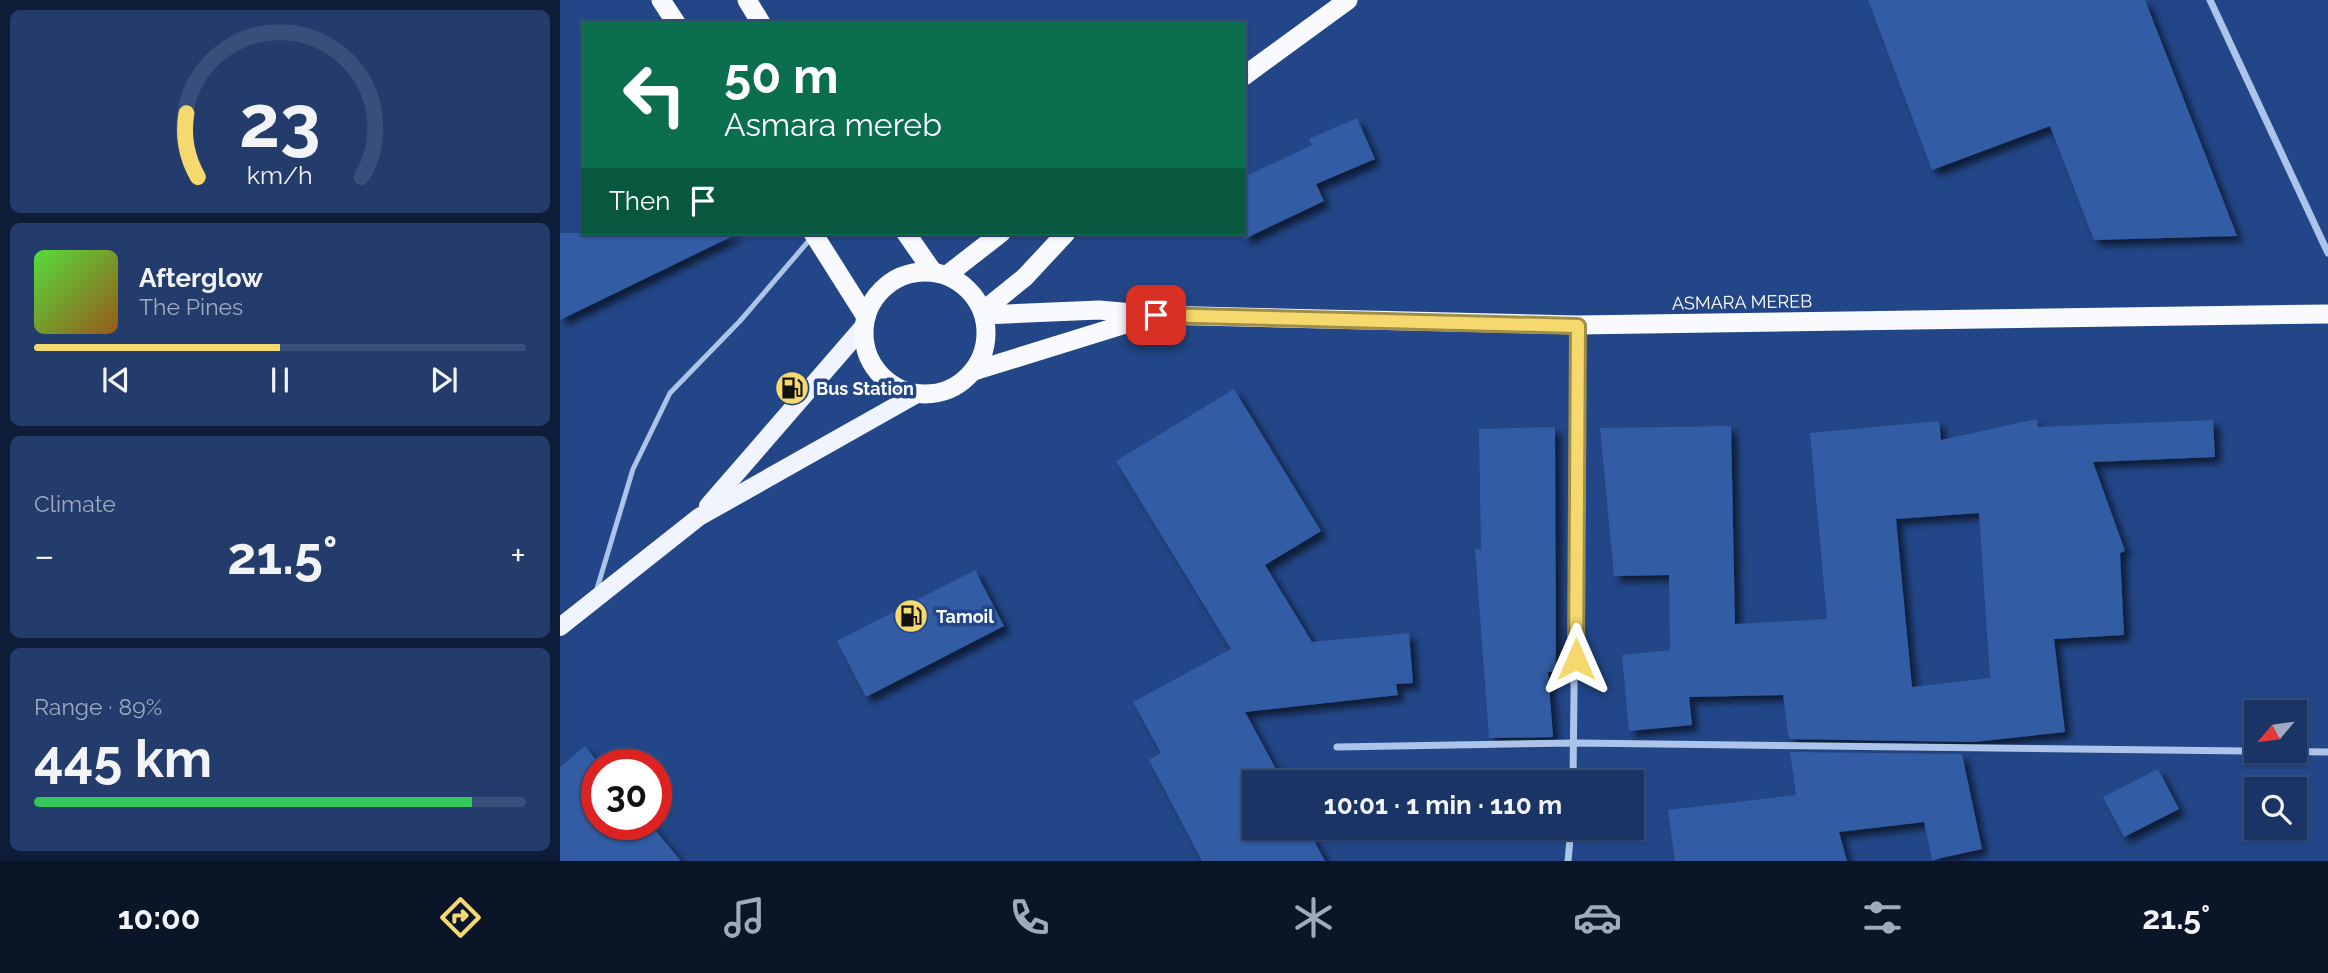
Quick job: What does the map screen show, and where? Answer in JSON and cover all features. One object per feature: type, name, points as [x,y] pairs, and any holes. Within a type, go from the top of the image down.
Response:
[{"type":"highway","points":[[661,0],[675,21]]},
{"type":"highway","points":[[747,0],[760,21]]},
{"type":"highway","points":[[1246,75],[1348,0]]},
{"type":"highway","points":[[814,235],[865,322],[869,357],[877,370],[901,390],[917,394],[949,390],[974,371],[1156,315]]},
{"type":"highway","points":[[908,235],[940,273],[969,289],[984,313],[986,344],[974,371]]},
{"type":"highway","points":[[865,322],[883,286],[915,271],[940,273],[998,235]]},
{"type":"highway","points":[[984,313],[1064,235]]},
{"type":"highway","name":"ASMARA MEREB","points":[[984,313],[1099,310],[1156,315],[1578,326],[2328,314]]},
{"type":"main road","points":[[699,517],[865,322]]},
{"type":"main road","points":[[560,627],[699,517],[917,394]]},
{"type":"street","points":[[2210,0],[2328,253]]},
{"type":"street","points":[[1574,770],[1578,326]]},
{"type":"street","points":[[1337,747],[1576,743],[2328,752]]},
{"type":"street","points":[[1569,861],[1570,840]]},
{"type":"lane","points":[[593,602],[633,469],[670,393],[740,321],[811,235]]},
{"type":"building","points":[[1868,0],[2145,0],[2237,236],[2094,240],[2050,126],[1932,170]]},
{"type":"building","points":[[1357,118],[1375,159],[1316,184],[1324,201],[1244,239],[1246,176],[1312,145],[1309,139]]},
{"type":"building","points":[[560,233],[735,235],[560,320]]},
{"type":"building","points":[[1234,389],[1321,531],[1265,565],[1312,642],[1409,633],[1413,683],[1396,684],[1398,695],[1245,712],[1276,770],[1242,770],[1242,840],[1314,840],[1325,861],[1202,861],[1149,760],[1161,753],[1133,702],[1231,649],[1116,461]]},
{"type":"building","points":[[2037,419],[2038,427],[2213,420],[2215,457],[2093,462],[2125,551],[2120,553],[2124,635],[2054,639],[2065,732],[1974,742],[1789,739],[1783,695],[1689,697],[1692,725],[1629,731],[1622,655],[1670,650],[1669,575],[1614,576],[1600,428],[1731,426],[1735,624],[1827,619],[1810,433],[1939,421],[1941,440]],"holes":[[[1979,513],[1990,678],[1912,687],[1896,519]]]},
{"type":"building","points":[[1555,427],[1556,672],[1548,672],[1553,737],[1489,738],[1475,549],[1481,550],[1479,429]]},
{"type":"building","points":[[975,570],[1004,626],[866,697],[837,641]]},
{"type":"building","points":[[581,749],[581,840],[663,840],[681,861],[560,861],[560,767]]},
{"type":"building","points":[[1790,752],[1962,754],[1982,849],[1932,860],[1924,822],[1839,832],[1847,861],[1675,861],[1668,810],[1796,795]]},
{"type":"building","points":[[2158,769],[2179,809],[2124,837],[2103,797]]},
{"type":"place","name":"Bus Station","points":[[792,388]]},
{"type":"place","name":"Tamoil","points":[[911,616]]},
{"type":"route","points":[[1156,315],[1578,326],[1576,659]]}]
